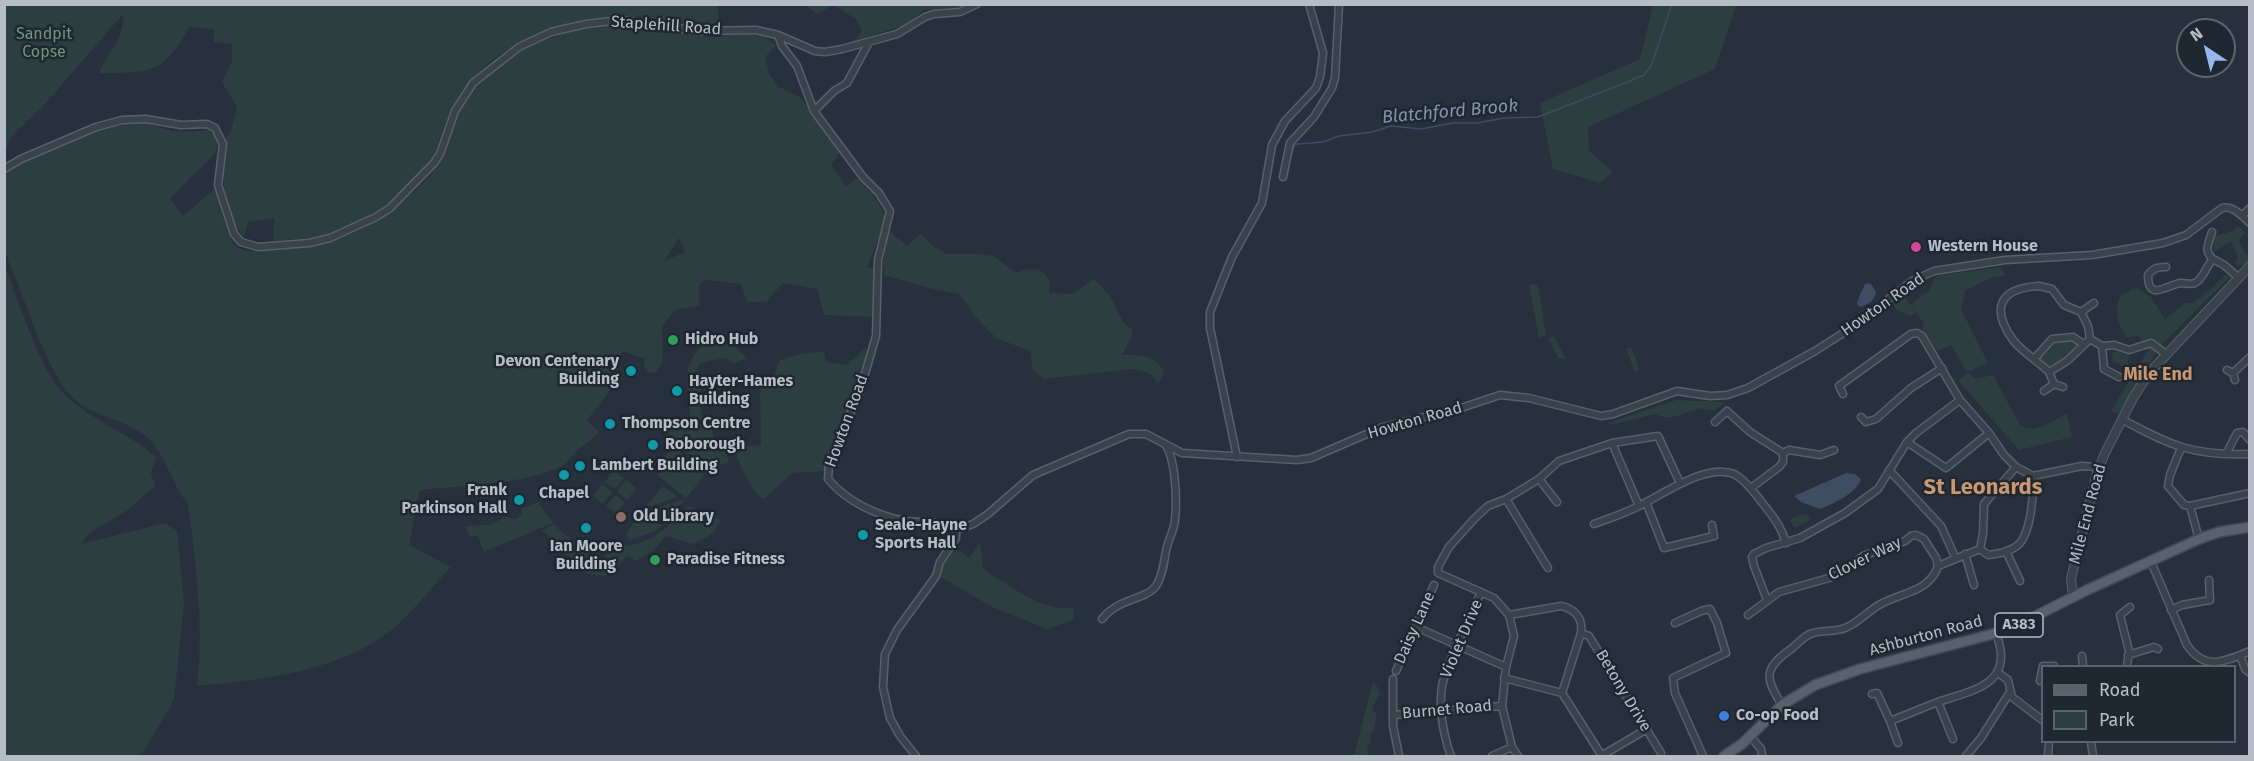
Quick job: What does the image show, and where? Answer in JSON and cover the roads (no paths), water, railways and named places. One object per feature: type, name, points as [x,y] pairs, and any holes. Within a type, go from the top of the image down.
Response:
[{"type":"main road","name":"Ashburton Road","points":[[1724,756],[1750,736],[1782,705],[1815,685],[1847,673],[1996,634],[2025,623],[2199,539],[2219,532],[2250,527]]},
{"type":"street","name":"Staplehill Road","points":[[4,169],[21,159],[96,127],[122,120],[147,119],[181,125],[207,124],[214,128],[223,144],[218,185],[234,234],[241,242],[258,247],[309,243],[330,238],[376,217],[408,192],[427,173],[440,154],[449,122],[473,82],[503,58],[535,39],[565,28],[620,20],[698,31],[756,30],[778,35],[815,51],[842,50],[905,30],[925,17],[960,12],[977,4]]},
{"type":"street","points":[[1237,457],[1210,328],[1210,312],[1232,257],[1262,202],[1272,145],[1285,122],[1316,88],[1320,77],[1323,53],[1309,4]]},
{"type":"street","points":[[1284,177],[1290,143],[1314,117],[1332,88],[1335,78],[1338,4]]},
{"type":"street","name":"Howton Road","points":[[778,35],[782,46],[796,66],[814,111],[863,177],[879,193],[890,211],[878,260],[876,336],[860,391],[829,463],[828,479],[847,497],[884,516],[949,526],[956,530],[974,524],[988,514],[1033,475],[1125,436],[1146,434],[1182,453],[1283,460],[1311,458],[1383,427],[1464,407],[1500,395],[1529,398],[1601,416],[1613,414],[1677,391],[1710,396],[1727,395],[1748,388],[1815,351],[1848,330],[1912,280],[1934,271],[2005,260],[2092,255],[2163,243],[2186,236],[2222,208],[2231,208],[2242,216]]},
{"type":"street","points":[[814,111],[834,91],[847,83],[869,42]]},
{"type":"street","points":[[2250,208],[2242,216],[2250,223]]},
{"type":"street","points":[[2212,232],[2206,249],[2208,254],[2239,278]]},
{"type":"street","points":[[2166,267],[2158,267],[2148,275],[2151,286],[2155,290],[2160,291],[2176,284],[2197,282],[2213,259]]},
{"type":"street","name":"Mile End Road","points":[[2073,598],[2071,579],[2097,473],[2143,381],[2250,266]]},
{"type":"street","points":[[2063,387],[2054,384],[2049,372],[2014,342],[2000,317],[2000,306],[2004,299],[2023,287],[2040,286],[2052,289],[2064,305],[2081,312],[2088,326],[2090,339]]},
{"type":"street","points":[[2081,312],[2094,303]]},
{"type":"street","points":[[1843,394],[1837,383],[1911,334],[1917,333],[1922,336],[1960,400],[2016,467],[2033,476],[2082,466],[2096,467]]},
{"type":"street","points":[[2035,358],[2052,339],[2073,337],[2083,344]]},
{"type":"street","points":[[2090,339],[2102,346],[2114,345],[2129,350],[2151,343],[2166,354]]},
{"type":"street","points":[[2049,372],[2067,361],[2090,339]]},
{"type":"street","points":[[2102,346],[2104,369],[2119,377]]},
{"type":"street","points":[[2232,374],[2250,357]]},
{"type":"street","points":[[1861,417],[1866,422],[1876,419],[1911,388],[1942,368]]},
{"type":"street","points":[[2044,391],[2054,384]]},
{"type":"street","points":[[1767,600],[1754,566],[1752,557],[1754,554],[1800,538],[1845,513],[1878,489],[1907,442],[1960,400]]},
{"type":"street","points":[[1715,422],[1727,411],[1750,432],[1783,453]]},
{"type":"street","points":[[2123,420],[2181,448],[2210,454],[2250,454]]},
{"type":"street","points":[[2226,454],[2237,433],[2243,432],[2250,440]]},
{"type":"street","points":[[1907,442],[1946,468],[1989,433]]},
{"type":"street","points":[[1518,756],[1512,747],[1502,706],[1504,678],[1514,636],[1509,615],[1494,598],[1438,573],[1437,570],[1449,547],[1488,506],[1506,499],[1539,479],[1559,461],[1612,442],[1658,436],[1680,483]]},
{"type":"street","points":[[1612,442],[1639,506]]},
{"type":"street","points":[[1165,444],[1174,462]]},
{"type":"street","points":[[2181,448],[2168,486],[2184,505],[2190,506],[2250,493]]},
{"type":"street","points":[[1783,453],[1790,450],[1820,455],[1834,450]]},
{"type":"street","points":[[1102,619],[1112,607],[1147,593],[1155,587],[1161,577],[1175,519],[1174,462],[1175,457],[1182,453]]},
{"type":"street","points":[[1751,488],[1779,467],[1783,462],[1783,453]]},
{"type":"street","points":[[1980,549],[1984,504],[2016,467]]},
{"type":"street","points":[[1594,524],[1639,506],[1680,483],[1719,471],[1736,475],[1751,488],[1776,520],[1786,543]]},
{"type":"street","points":[[1889,471],[1941,526],[1956,559]]},
{"type":"street","points":[[1980,549],[1988,555],[1999,554],[2019,544],[2025,532],[2034,492],[2033,476]]},
{"type":"street","points":[[1539,479],[1557,502]]},
{"type":"street","points":[[1506,499],[1548,568]]},
{"type":"street","points":[[1646,502],[1664,548],[1714,536],[1712,525]]},
{"type":"street","points":[[2190,506],[2199,539]]},
{"type":"street","points":[[916,756],[900,736],[890,718],[883,687],[885,654],[897,630],[936,576],[940,562],[956,538],[956,530]]},
{"type":"street","name":"Clover Way","points":[[1748,615],[1779,592],[1829,578],[1845,570],[1863,556],[1905,541],[1911,536],[1916,535],[1924,540],[1936,558],[1938,566]]},
{"type":"street","points":[[1782,705],[1768,679],[1770,669],[1776,660],[1808,635],[1842,629],[1858,621],[1880,604],[1917,590],[1931,579],[1938,566],[1980,549]]},
{"type":"street","points":[[2006,551],[2020,581]]},
{"type":"street","points":[[1965,554],[1974,585]]},
{"type":"street","points":[[2151,562],[2187,645],[2201,663],[2221,662],[2250,651]]},
{"type":"street","points":[[2171,610],[2182,605],[2211,600],[2209,580]]},
{"type":"street","name":"Daisy Lane","points":[[1396,671],[1434,585]]},
{"type":"street","name":"Violet Drive","points":[[1451,756],[1442,710],[1443,680],[1481,592]]},
{"type":"street","name":"Betony Drive","points":[[1509,615],[1552,606],[1568,607],[1578,615],[1581,633],[1589,636],[1661,753]]},
{"type":"street","points":[[2127,665],[2128,655],[2120,615],[2130,608]]},
{"type":"street","points":[[1675,623],[1710,609],[1726,653],[1673,678],[1672,684],[1703,756]]},
{"type":"street","points":[[1416,627],[1506,667]]},
{"type":"street","points":[[1562,693],[1581,633]]},
{"type":"street","points":[[1890,721],[1986,686],[1997,672],[2002,658],[2002,648],[1996,634]]},
{"type":"street","points":[[2128,655],[2154,646],[2158,649]]},
{"type":"street","points":[[2240,655],[2245,669],[2250,673]]},
{"type":"street","points":[[2082,656],[2083,665]]},
{"type":"street","points":[[1997,672],[2008,680],[2012,697],[2041,719]]},
{"type":"street","points":[[2040,681],[2041,676]]},
{"type":"street","points":[[1504,678],[1562,693],[1601,756],[1647,729]]},
{"type":"street","name":"Daisy Lane","points":[[1393,679],[1393,715],[1399,756]]},
{"type":"street","points":[[1966,756],[1981,738],[2010,692]]},
{"type":"street","points":[[1872,694],[1877,693],[1898,743]]},
{"type":"street","points":[[1938,702],[1953,740]]},
{"type":"street","name":"Burnet Road","points":[[1393,715],[1502,706]]},
{"type":"street","points":[[1750,736],[1761,749],[1762,756]]},
{"type":"street","points":[[1492,756],[1512,747]]},
{"type":"water","points":[[1866,283],[1871,284],[1876,292],[1871,302],[1860,307],[1857,304]]},
{"type":"water","points":[[1846,473],[1855,474],[1861,479],[1859,484],[1844,497],[1825,507],[1820,509],[1801,502],[1794,496]]},
{"type":"waterway","name":"Blatchford Brook","points":[[1291,156],[1297,144],[1323,142],[1339,136],[1372,132],[1391,126],[1421,129],[1453,123],[1538,117],[1625,83],[1644,75],[1651,66],[1672,4]]},
{"type":"place","name":"Western House","points":[[1916,247]]},
{"type":"place","name":"Hidro Hub","points":[[673,340]]},
{"type":"place","name":"Devon Centenary Building","points":[[631,371]]},
{"type":"place","name":"Hayter-Hames Building","points":[[677,391]]},
{"type":"place","name":"Thompson Centre","points":[[610,424]]},
{"type":"place","name":"Roborough","points":[[653,445]]},
{"type":"place","name":"Lambert Building","points":[[580,466]]},
{"type":"place","name":"Chapel","points":[[564,475]]},
{"type":"place","name":"Frank Parkinson Hall","points":[[519,500]]},
{"type":"place","name":"Old Library","points":[[621,517]]},
{"type":"place","name":"Ian Moore Building","points":[[586,528]]},
{"type":"place","name":"Seale-Hayne Sports Hall","points":[[863,535]]},
{"type":"place","name":"Paradise Fitness","points":[[655,560]]},
{"type":"place","name":"Co-op Food","points":[[1724,716]]},
{"type":"district","name":"Mile End","points":[[2158,375]]},
{"type":"district","name":"St Leonards","points":[[1983,488]]},
{"type":"park label","name":"Sandpit Copse","points":[[44,44]]}]
